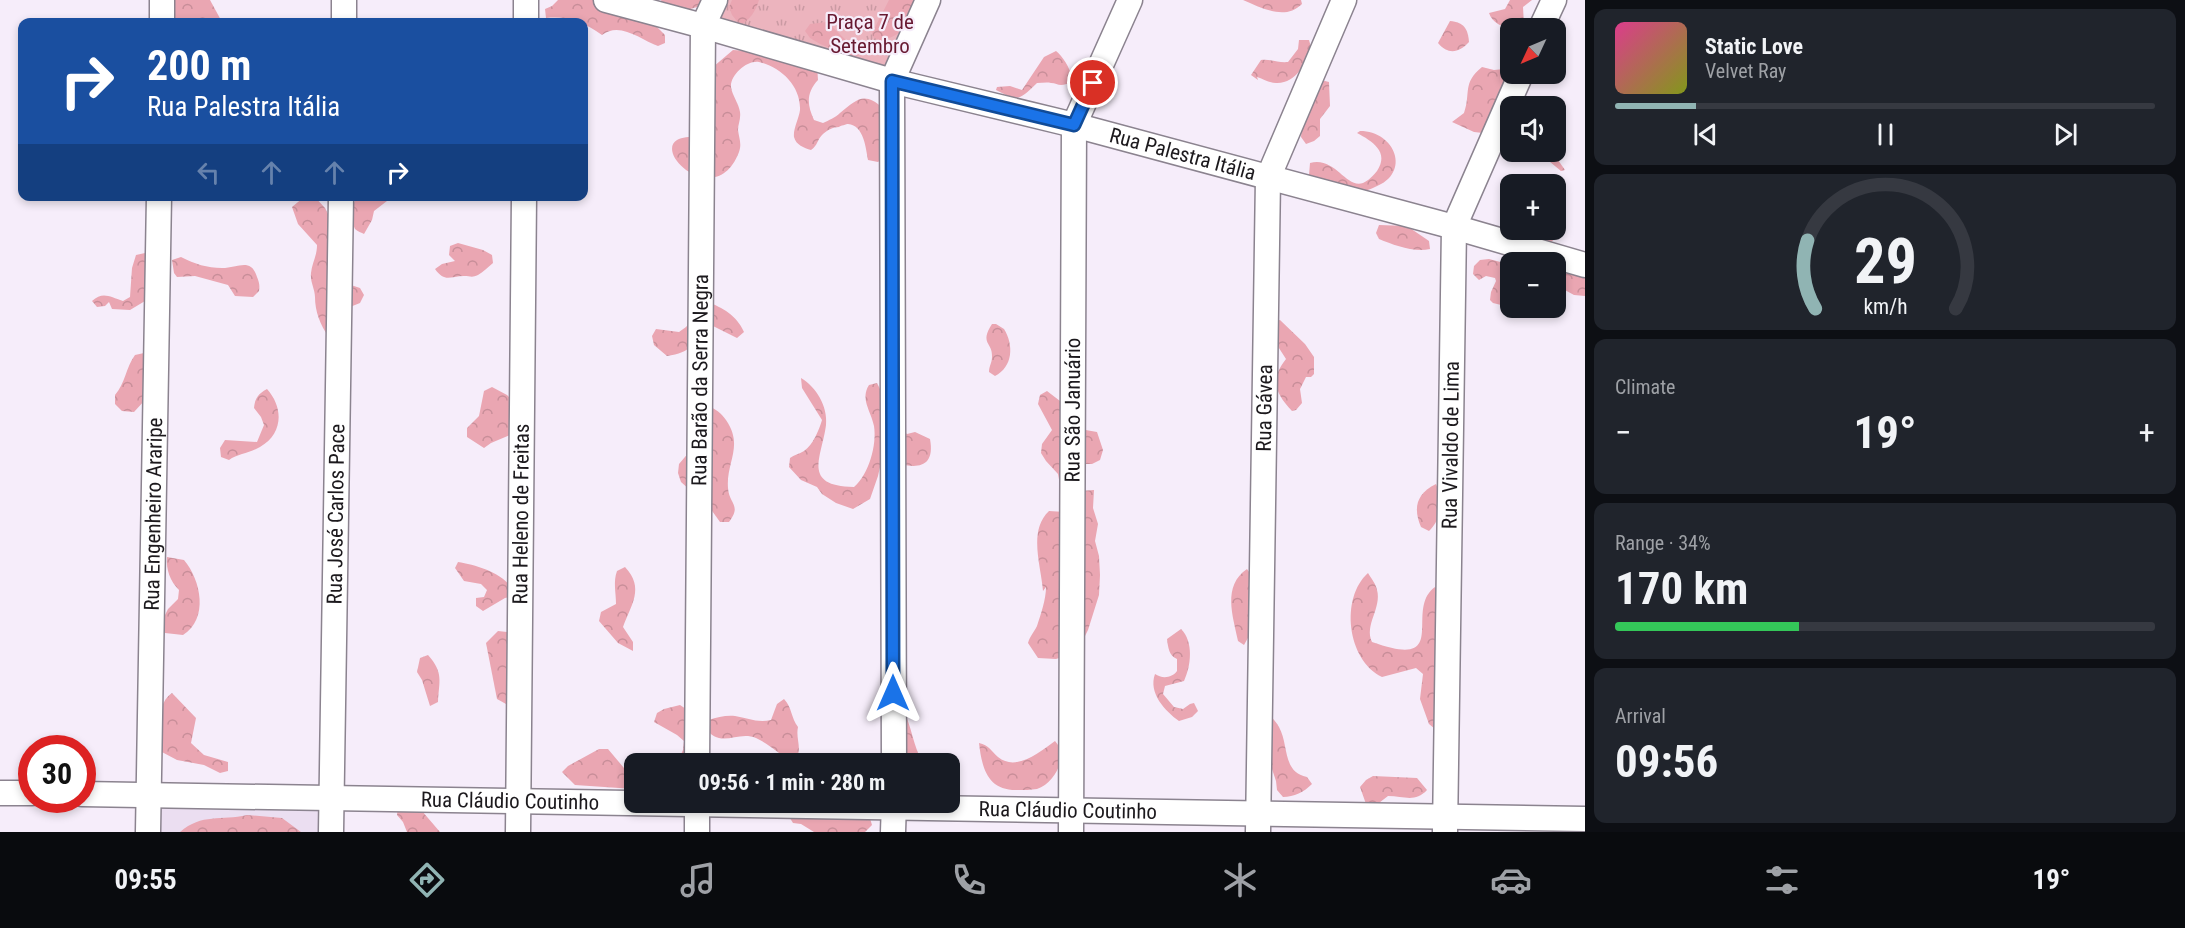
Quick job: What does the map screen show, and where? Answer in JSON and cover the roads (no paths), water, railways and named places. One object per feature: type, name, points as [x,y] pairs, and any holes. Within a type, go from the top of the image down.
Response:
[{"type":"street","points":[[162,0],[162,18]]},
{"type":"street","points":[[344,0],[344,18]]},
{"type":"street","points":[[526,0],[526,18]]},
{"type":"street","name":"Rua Palestra Itália","points":[[606,0],[892,81],[1074,125],[1454,227],[1585,265]]},
{"type":"street","name":"Rua Barão da Serra Negra","points":[[698,753],[703,26],[715,0]]},
{"type":"street","points":[[894,753],[892,81],[928,0]]},
{"type":"street","name":"Rua São Januário","points":[[1071,821],[1074,125],[1130,0]]},
{"type":"street","name":"Rua Gávea","points":[[1258,823],[1268,178],[1344,0]]},
{"type":"street","points":[[1546,18],[1554,0]]},
{"type":"street","name":"Rua Vivaldo de Lima","points":[[1445,825],[1454,227],[1517,84]]},
{"type":"street","name":"Rua Engenheiro Araripe","points":[[148,832],[159,201]]},
{"type":"street","name":"Rua José Carlos Pace","points":[[331,832],[341,201]]},
{"type":"street","name":"Rua Heleno de Freitas","points":[[518,832],[524,201]]},
{"type":"street","points":[[0,793],[18,793]]},
{"type":"street","name":"Rua Cláudio Coutinho","points":[[96,794],[624,802]]},
{"type":"street","name":"Rua Cláudio Coutinho","points":[[960,811],[1071,821],[1445,825],[1585,819]]},
{"type":"street","points":[[697,813],[697,832]]},
{"type":"street","points":[[893,832],[894,813]]},
{"type":"park label","name":"Praça 7 de Setembro","points":[[870,34]]}]
